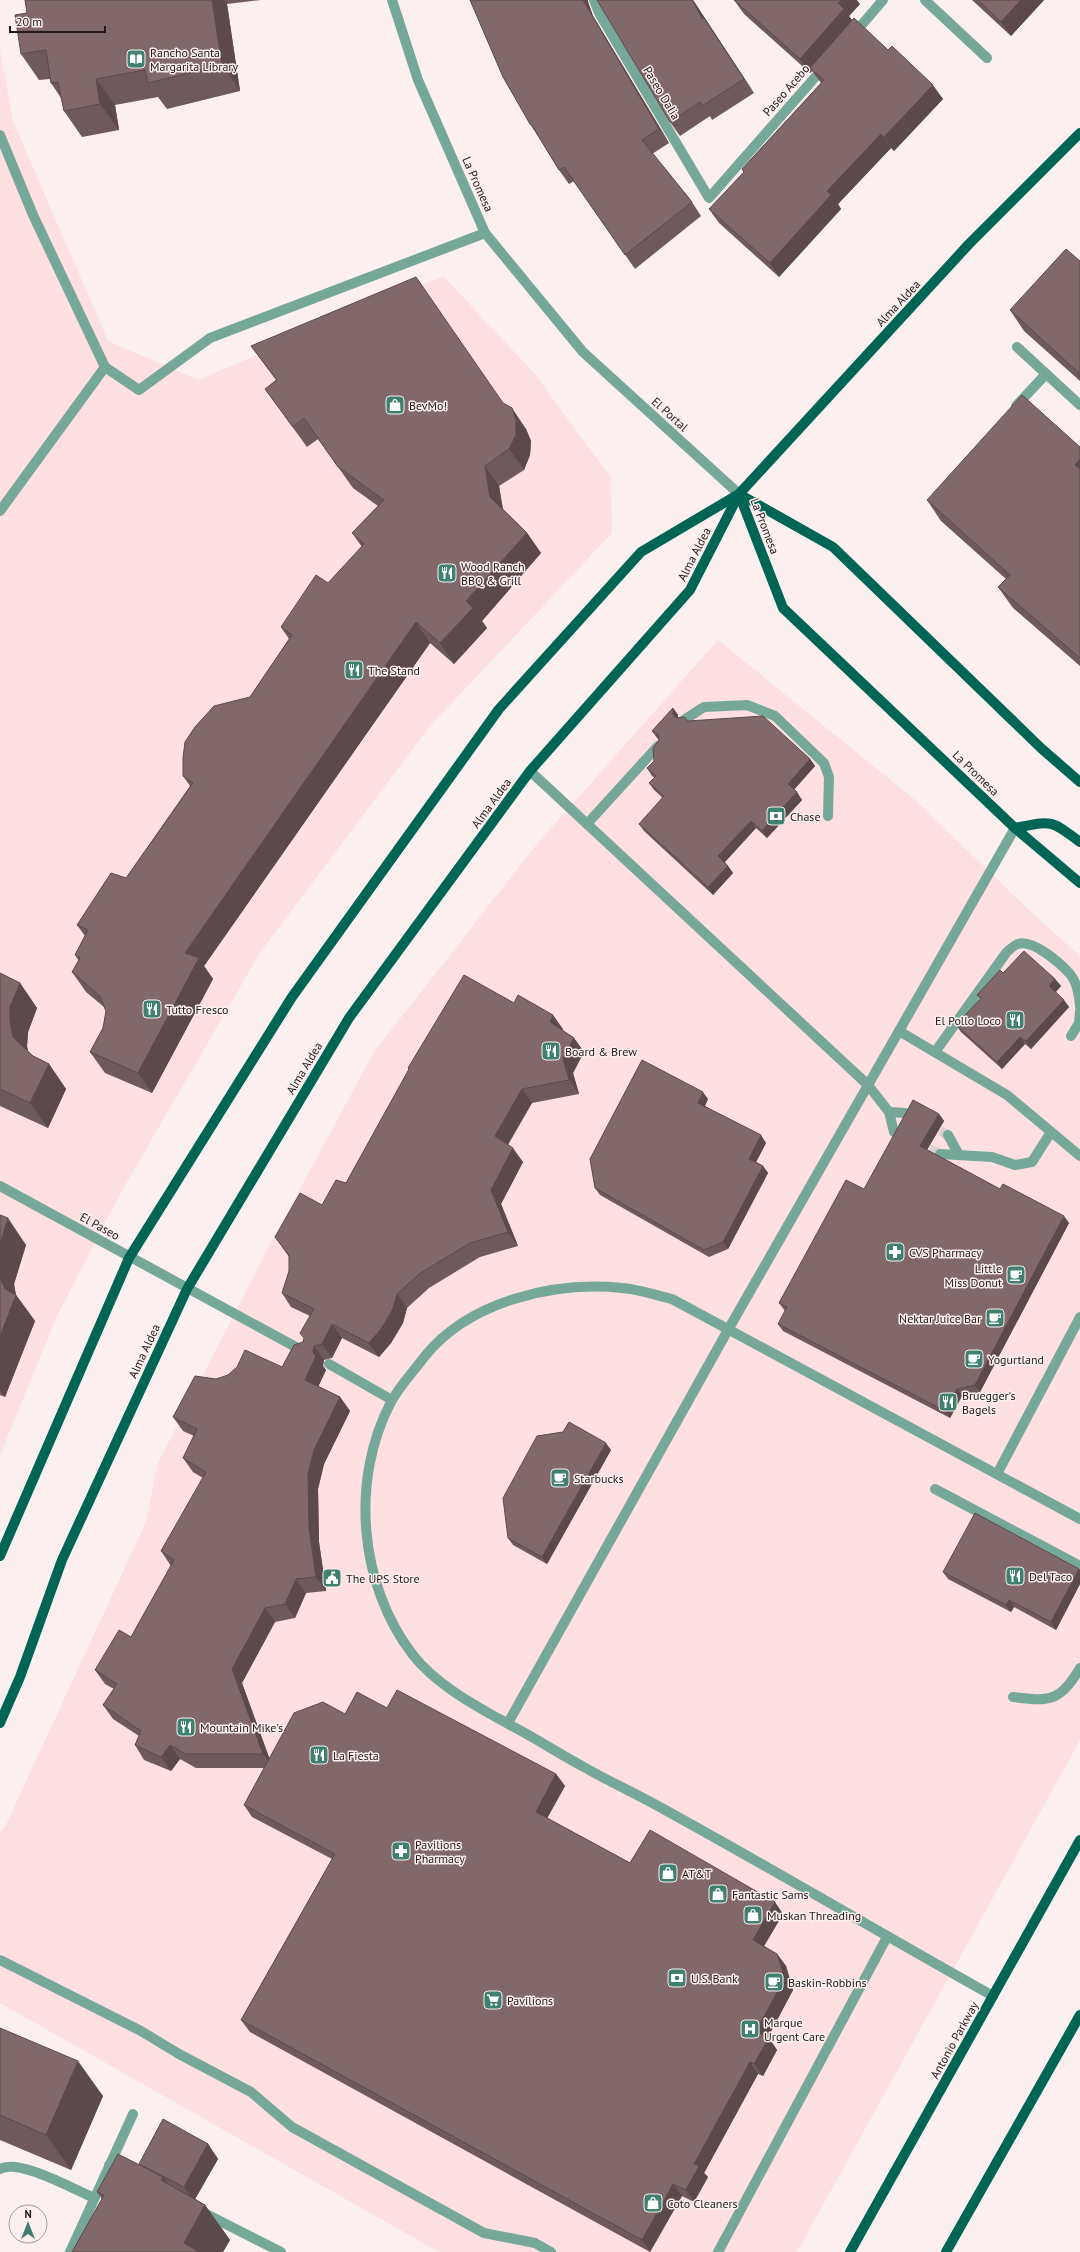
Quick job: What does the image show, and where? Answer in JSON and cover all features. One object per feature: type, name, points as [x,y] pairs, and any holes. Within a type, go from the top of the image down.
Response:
[{"type":"main road","name":"Alma Aldea","points":[[0,1723],[20,1677],[62,1560],[187,1289],[349,1018],[530,771],[690,590],[739,494],[969,244],[1080,133]]},
{"type":"main road","name":"Alma Aldea","points":[[0,1556],[129,1258],[292,997],[499,710],[641,552],[739,494]]},
{"type":"main road","name":"La Promesa","points":[[739,494],[833,547],[1042,749],[1080,782]]},
{"type":"main road","name":"La Promesa","points":[[739,494],[783,608],[1015,828],[1080,884]]},
{"type":"main road","points":[[1015,828],[1046,822],[1057,824],[1080,842]]},
{"type":"main road","name":"Antonio Parkway","points":[[850,2252],[1080,1840]]},
{"type":"main road","points":[[946,2252],[1080,2015]]},
{"type":"street","name":"La Promesa","points":[[392,0],[418,80],[485,233],[583,352]]},
{"type":"street","name":"Paseo Dalia","points":[[594,0],[603,20],[709,198]]},
{"type":"street","points":[[846,42],[883,0]]},
{"type":"street","points":[[925,0],[987,58]]},
{"type":"street","name":"Paseo Acebo","points":[[709,198],[830,60]]},
{"type":"street","points":[[0,135],[33,214],[104,367],[139,390],[210,338],[485,233]]},
{"type":"street","points":[[1017,347],[1080,405]]},
{"type":"street","name":"El Portal","points":[[583,352],[739,494]]},
{"type":"street","points":[[0,511],[104,367]]},
{"type":"street","points":[[1008,414],[1046,374]]},
{"type":"street","points":[[684,720],[704,707],[747,705],[776,716],[824,764],[829,777],[828,816]]},
{"type":"street","points":[[587,824],[658,746]]},
{"type":"street","points":[[530,771],[868,1085],[889,1112],[894,1132]]},
{"type":"street","points":[[508,1723],[728,1330],[1015,828]]},
{"type":"street","points":[[935,1052],[1006,953],[1017,944],[1027,943],[1038,948],[1070,974],[1078,991],[1080,1006]]},
{"type":"street","points":[[1072,1036],[1079,1023],[1080,1011]]},
{"type":"street","points":[[899,1031],[1007,1095],[1080,1156]]},
{"type":"street","points":[[889,1112],[905,1113]]},
{"type":"street","points":[[940,1154],[992,1157],[1015,1165],[1032,1162],[1051,1132]]},
{"type":"street","points":[[948,1135],[959,1155]]},
{"type":"street","name":"El Paseo","points":[[0,1186],[129,1258],[307,1353]]},
{"type":"street","points":[[993,1996],[666,1810],[583,1767],[450,1689],[414,1656],[389,1616],[372,1568],[366,1520],[368,1470],[381,1425],[392,1400],[435,1344],[474,1316],[520,1297],[567,1287],[623,1288],[672,1299],[1080,1519]]},
{"type":"street","points":[[997,1474],[1080,1317]]},
{"type":"street","points":[[329,1364],[392,1400]]},
{"type":"street","points":[[935,1489],[1080,1566]]},
{"type":"street","points":[[1013,1697],[1034,1700],[1056,1697],[1069,1686],[1080,1668]]},
{"type":"street","points":[[718,2252],[887,1937]]},
{"type":"street","points":[[0,1960],[141,2031],[179,2054],[251,2092],[292,2127],[484,2233],[535,2244],[551,2252]]},
{"type":"street","points":[[70,2252],[133,2114]]},
{"type":"street","points":[[109,2165],[130,2175]]},
{"type":"street","points":[[0,2169],[5,2166],[27,2168],[94,2198]]},
{"type":"street","points":[[192,2207],[281,2252]]},
{"type":"shaded area","points":[[0,50],[13,121],[108,341],[198,380],[443,276],[534,373],[611,478],[612,533],[429,727],[261,951],[120,1194],[56,1318],[0,1455]]},
{"type":"shaded area","points":[[718,640],[914,799],[1031,912],[1080,956],[1080,1740],[797,2252],[439,2252],[0,2003],[0,1832],[5,1827],[146,1522],[158,1463],[275,1235],[374,1052],[537,844]]},
{"type":"building","name":"Rancho Santa Margarita Library","points":[[25,0],[212,0],[222,65],[148,83],[145,70],[96,79],[100,104],[64,111],[58,82],[51,83],[46,50],[21,54],[15,15],[27,13]]},
{"type":"building","points":[[470,0],[583,0],[659,129],[642,140],[692,202],[625,255],[564,167],[559,170],[530,124],[503,77]]},
{"type":"building","points":[[597,0],[692,0],[702,19],[704,18],[744,79],[702,106],[700,102],[670,122]]},
{"type":"building","points":[[734,0],[841,0],[838,3],[844,9],[800,59]]},
{"type":"building","points":[[978,0],[1021,0],[1001,22]]},
{"type":"building","points":[[854,18],[888,50],[892,46],[933,85],[884,137],[881,134],[827,191],[831,195],[770,263],[709,209],[744,172],[742,169],[824,80],[810,68]]},
{"type":"building","points":[[1066,249],[1080,261],[1080,377],[1078,375],[1079,373],[1010,310]]},
{"type":"building","points":[[416,277],[503,403],[512,408],[516,420],[516,435],[509,449],[485,466],[490,497],[527,533],[466,601],[473,608],[440,643],[416,622],[185,953],[199,958],[138,1073],[90,1052],[103,1028],[106,1011],[100,996],[72,972],[80,958],[75,955],[88,930],[77,925],[111,873],[126,878],[193,783],[183,776],[183,758],[185,742],[195,727],[214,706],[250,697],[292,635],[281,627],[316,575],[328,583],[364,544],[352,533],[384,500],[338,467],[304,418],[293,427],[265,389],[277,380],[251,346]]},
{"type":"building","points":[[1022,395],[1080,447],[1080,459],[1075,465],[1080,469],[1080,658],[998,587],[1010,575],[927,500]]},
{"type":"building","points":[[673,708],[673,714],[676,718],[684,717],[688,721],[763,716],[810,759],[788,784],[797,792],[762,831],[751,821],[718,856],[728,866],[708,887],[639,824],[664,796],[649,783],[656,776],[647,768],[654,761],[653,748],[659,740],[658,734],[652,731]]},
{"type":"building","name":"El Pollo Loco","points":[[1024,951],[1055,979],[1049,986],[1064,1000],[1026,1041],[1020,1037],[997,1062],[956,1025],[981,998],[977,995],[1000,970],[1003,973]]},
{"type":"building","points":[[0,973],[20,983],[10,1007],[10,1021],[13,1037],[33,1056],[49,1064],[30,1103],[0,1089]]},
{"type":"building","points":[[464,975],[514,1003],[518,995],[553,1015],[550,1022],[574,1038],[563,1059],[569,1080],[522,1089],[495,1136],[513,1148],[491,1190],[508,1232],[470,1243],[419,1274],[397,1294],[393,1309],[381,1329],[369,1343],[332,1324],[322,1344],[314,1346],[313,1353],[316,1356],[305,1380],[340,1397],[314,1450],[308,1474],[309,1528],[316,1577],[296,1579],[285,1604],[265,1608],[232,1669],[263,1754],[186,1754],[170,1745],[161,1757],[135,1745],[141,1731],[103,1705],[117,1684],[95,1670],[119,1630],[131,1637],[174,1560],[161,1551],[206,1472],[183,1458],[197,1429],[173,1417],[195,1376],[216,1379],[228,1375],[237,1367],[245,1350],[282,1367],[294,1345],[303,1342],[304,1338],[300,1333],[314,1309],[282,1293],[289,1271],[289,1255],[275,1237],[300,1193],[322,1205],[336,1180],[346,1183],[409,1069],[408,1068]]},
{"type":"building","points":[[642,1060],[703,1092],[698,1103],[761,1135],[749,1159],[763,1166],[723,1242],[704,1250],[595,1188],[590,1159]]},
{"type":"building","name":"CVS Pharmacy","points":[[913,1100],[939,1114],[920,1146],[1000,1189],[1003,1184],[1064,1216],[975,1385],[957,1389],[945,1411],[778,1324],[787,1307],[779,1303],[846,1180],[864,1189]]},
{"type":"building","points":[[0,1215],[8,1218],[0,1244]]},
{"type":"building","points":[[0,1278],[5,1289],[16,1295],[0,1337]]},
{"type":"building","name":"Starbucks","points":[[569,1422],[606,1443],[542,1557],[508,1538],[503,1498],[537,1436],[563,1432]]},
{"type":"building","name":"Del Taco","points":[[975,1513],[1079,1569],[1051,1622],[1009,1600],[1006,1605],[943,1572]]},
{"type":"building","name":"Pavilions","points":[[397,1690],[556,1774],[536,1812],[630,1863],[650,1830],[775,1902],[753,1940],[777,1954],[785,1978],[756,2031],[769,2038],[754,2064],[750,2062],[694,2164],[699,2166],[686,2190],[673,2184],[642,2240],[241,2020],[335,1854],[244,1805],[294,1713],[323,1702],[345,1714],[357,1692],[387,1708]]},
{"type":"building","points":[[0,2028],[78,2061],[46,2135],[0,2115]]},
{"type":"building","points":[[163,2119],[208,2144],[184,2187],[139,2164]]},
{"type":"building","points":[[118,2154],[163,2177],[161,2180],[205,2205],[184,2243],[199,2252],[72,2252],[104,2195],[97,2192]]},
{"type":"tunnel","points":[[927,1124],[948,1135]]},
{"type":"tunnel","points":[[916,1143],[940,1154]]},
{"type":"place","name":"Rancho Santa Margarita Library","points":[[136,59]]},
{"type":"place","name":"BevMo!","points":[[395,405]]},
{"type":"place","name":"Wood Ranch BBQ & Grill","points":[[447,573]]},
{"type":"place","name":"The Stand","points":[[354,670]]},
{"type":"place","name":"Chase","points":[[776,816]]},
{"type":"place","name":"Tutto Fresco","points":[[152,1009]]},
{"type":"place","name":"El Pollo Loco","points":[[1015,1020]]},
{"type":"place","name":"Board & Brew","points":[[551,1051]]},
{"type":"place","name":"CVS Pharmacy","points":[[895,1252]]},
{"type":"place","name":"Little Miss Donut","points":[[1016,1275]]},
{"type":"place","name":"Nektar Juice Bar","points":[[995,1318]]},
{"type":"place","name":"Yogurtland","points":[[974,1359]]},
{"type":"place","name":"Bruegger's Bagels","points":[[948,1402]]},
{"type":"place","name":"Starbucks","points":[[560,1478]]},
{"type":"place","name":"Del Taco","points":[[1015,1576]]},
{"type":"place","name":"The UPS Store","points":[[332,1578]]},
{"type":"place","name":"Mountain Mike's","points":[[186,1727]]},
{"type":"place","name":"La Fiesta","points":[[319,1755]]},
{"type":"place","name":"Pavilions Pharmacy","points":[[401,1851]]},
{"type":"place","name":"AT&T","points":[[668,1873]]},
{"type":"place","name":"Fantastic Sams","points":[[718,1894]]},
{"type":"place","name":"Muskan Threading","points":[[753,1915]]},
{"type":"place","name":"U.S. Bank","points":[[677,1978]]},
{"type":"place","name":"Baskin-Robbins","points":[[774,1982]]},
{"type":"place","name":"Pavilions","points":[[493,2000]]},
{"type":"place","name":"Marque Urgent Care","points":[[750,2029]]},
{"type":"place","name":"Coto Cleaners","points":[[653,2203]]}]
